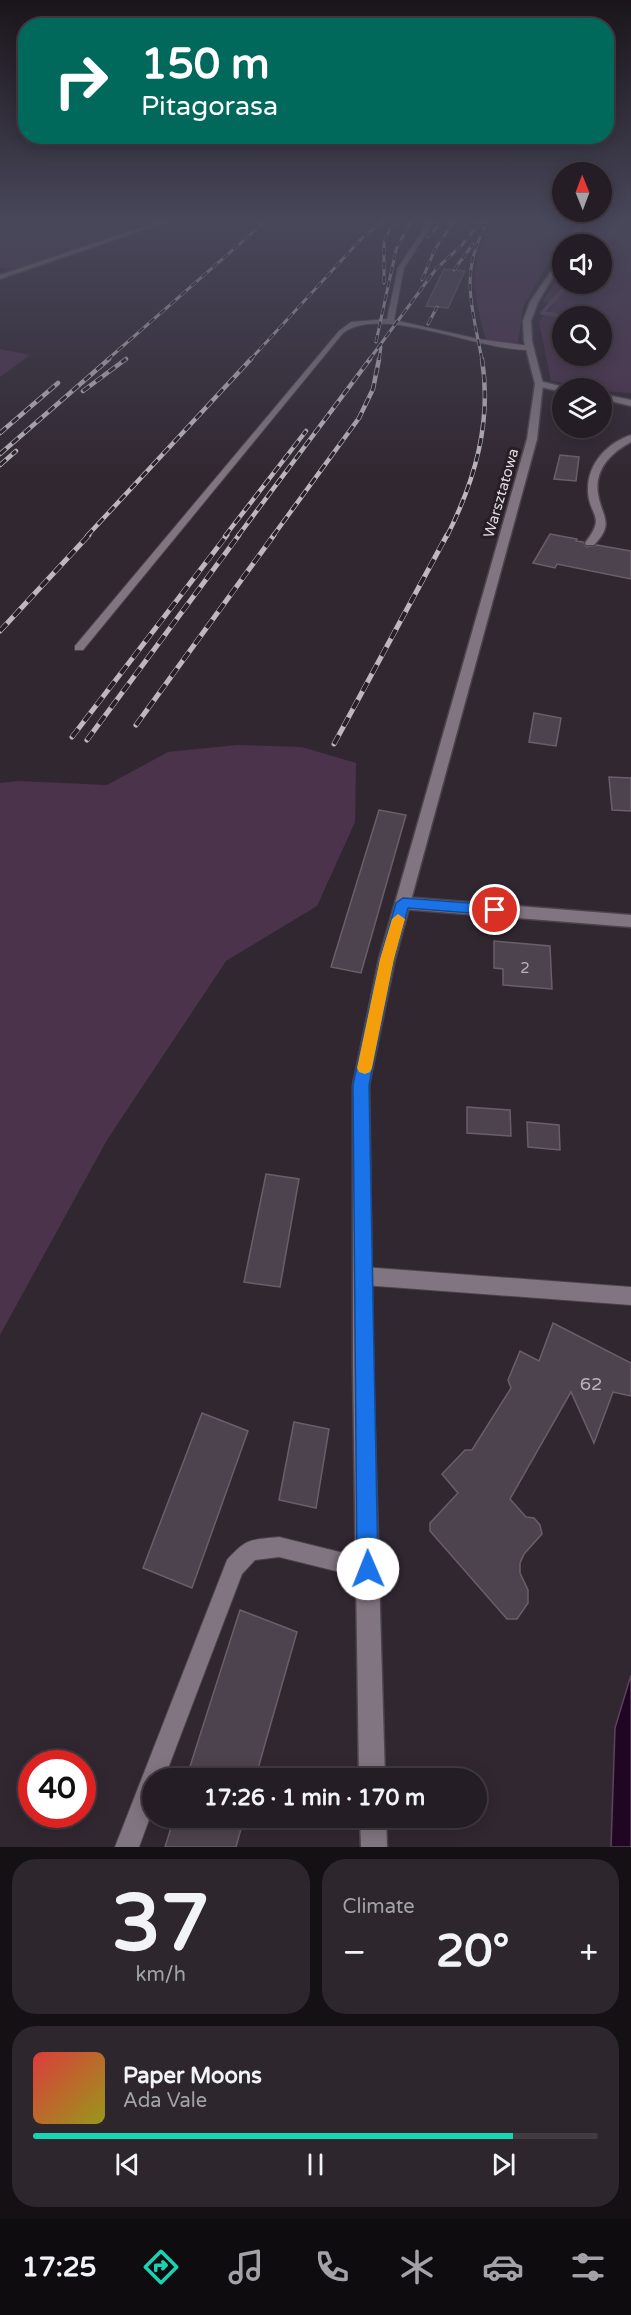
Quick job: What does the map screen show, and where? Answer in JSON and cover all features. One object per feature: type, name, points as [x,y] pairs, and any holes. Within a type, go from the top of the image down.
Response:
[{"type":"street","name":"Warsztatowa","points":[[372,1768],[361,1085],[387,959],[532,439],[538,384],[527,327],[533,306]]},
{"type":"street","points":[[538,384],[552,387]]},
{"type":"street","points":[[612,399],[631,402]]},
{"type":"street","points":[[590,543],[601,530],[600,509],[593,490],[600,464],[607,453],[631,438]]},
{"type":"street","points":[[403,903],[631,921]]},
{"type":"street","points":[[373,1828],[374,1847]]},
{"type":"lane","points":[[390,321],[393,306]]},
{"type":"lane","points":[[79,648],[341,332],[351,324],[390,321],[478,341],[530,348]]},
{"type":"lane","points":[[363,1276],[631,1296]]},
{"type":"lane","points":[[127,1847],[234,1567],[250,1550],[279,1546],[368,1569]]},
{"type":"shaded area","points":[[478,306],[523,306],[518,343],[486,340]]},
{"type":"shaded area","points":[[552,306],[552,366],[612,366],[612,306],[631,306],[631,393],[612,392],[612,378],[552,378],[551,381],[539,322]]},
{"type":"shaded area","points":[[0,349],[30,355],[0,377]]},
{"type":"shaded area","points":[[237,745],[302,747],[356,763],[355,822],[317,906],[226,961],[107,1140],[0,1335],[0,783],[18,781],[107,785],[168,752]]},
{"type":"shaded area","points":[[631,1675],[631,1847],[611,1847],[615,1728]]},
{"type":"building","points":[[560,455],[579,457],[576,481],[554,479]]},
{"type":"building","points":[[550,534],[577,539],[576,541],[583,542],[586,547],[597,545],[631,551],[631,579],[557,564],[555,568],[533,563]]},
{"type":"building","points":[[534,713],[561,718],[556,746],[529,742]]},
{"type":"building","points":[[609,777],[631,778],[631,811],[612,810]]},
{"type":"building","points":[[379,810],[406,815],[361,973],[331,967]]},
{"type":"building","points":[[494,941],[550,946],[552,989],[503,985],[503,969],[494,968]]},
{"type":"building","points":[[467,1107],[510,1110],[511,1136],[467,1133]]},
{"type":"building","points":[[527,1122],[559,1125],[560,1150],[528,1147]]},
{"type":"building","points":[[266,1174],[299,1179],[280,1287],[244,1282]]},
{"type":"building","points":[[553,1323],[631,1363],[631,1396],[613,1392],[594,1443],[571,1392],[510,1499],[526,1517],[534,1518],[540,1525],[542,1534],[524,1554],[520,1563],[520,1573],[528,1590],[528,1603],[517,1619],[507,1619],[430,1531],[430,1523],[458,1493],[442,1474],[465,1450],[472,1450],[511,1388],[508,1380],[520,1351],[539,1361]]},
{"type":"building","points":[[202,1413],[248,1431],[192,1588],[143,1568]]},
{"type":"building","points":[[294,1422],[329,1429],[316,1508],[279,1500]]},
{"type":"building","points":[[240,1610],[297,1632],[258,1768],[190,1768]]},
{"type":"building","points":[[171,1828],[241,1828],[236,1847],[165,1847]]},
{"type":"waterway","points":[[548,306],[542,313],[552,314]]},
{"type":"railway","points":[[107,360],[168,306]]},
{"type":"railway","points":[[250,360],[299,306]]},
{"type":"railway","points":[[376,342],[384,306]]},
{"type":"railway","points":[[369,360],[409,306]]},
{"type":"railway","points":[[472,306],[482,360]]},
{"type":"railway","points":[[428,324],[437,307]]},
{"type":"railway","points":[[379,360],[381,347]]},
{"type":"railway","points":[[0,454],[109,359]]},
{"type":"railway","points":[[83,391],[126,359]]},
{"type":"railway","points":[[87,536],[251,359]]},
{"type":"railway","points":[[238,536],[370,359]]},
{"type":"railway","points":[[273,536],[359,418],[373,389],[379,359]]},
{"type":"railway","points":[[447,536],[466,494],[479,450],[485,405],[482,359]]},
{"type":"railway","points":[[0,433],[58,383]]},
{"type":"railway","points":[[225,536],[306,431]]},
{"type":"railway","points":[[0,465],[16,451]]},
{"type":"railway","points":[[0,631],[89,535]]},
{"type":"railway","points":[[72,737],[227,535]]},
{"type":"railway","points":[[87,740],[239,535]]},
{"type":"railway","points":[[136,725],[274,535]]},
{"type":"railway","points":[[334,744],[447,535]]},
{"type":"slow traffic","points":[[365,1068],[387,959],[398,919]]},
{"type":"route","points":[[368,1569],[363,1370],[361,1085],[387,959],[403,903],[495,910]]}]
